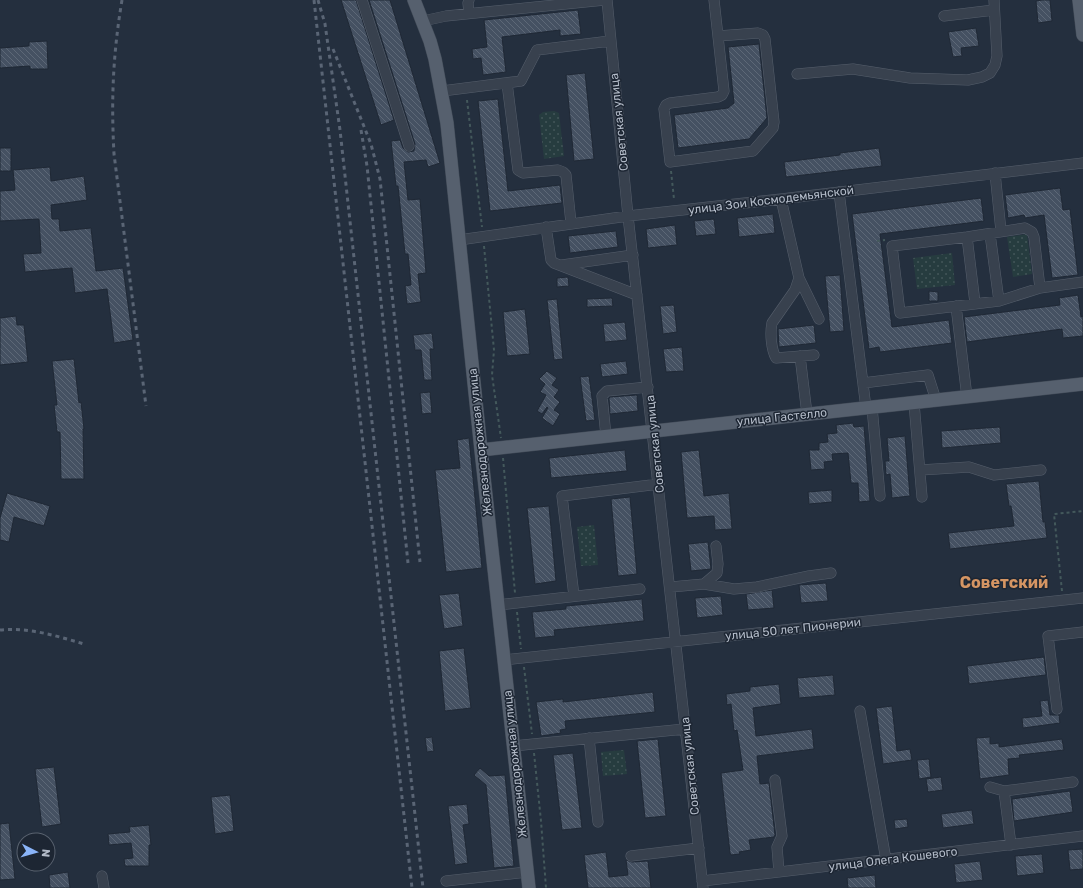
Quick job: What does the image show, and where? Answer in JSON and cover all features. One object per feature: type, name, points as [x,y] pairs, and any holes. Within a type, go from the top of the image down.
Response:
[{"type":"main road","name":"Железнодорожная улица","points":[[414,0],[423,21],[435,59],[447,123],[529,888]]},
{"type":"main road","points":[[1079,0],[1083,35]]},
{"type":"main road","name":"улица Гастелло","points":[[481,450],[1083,384]]},
{"type":"street","points":[[362,0],[409,146]]},
{"type":"street","points":[[469,0],[469,13]]},
{"type":"street","points":[[423,21],[524,4],[606,0]]},
{"type":"street","name":"Советская улица","points":[[606,0],[628,216],[671,587],[703,884]]},
{"type":"street","points":[[714,0],[724,91],[722,95],[718,97],[670,103],[666,105],[664,109],[670,162],[753,151],[773,128],[774,122],[765,39],[763,35],[758,33],[718,36]]},
{"type":"street","points":[[797,74],[853,70],[910,78],[968,80],[982,77],[990,73],[995,65],[997,56],[994,5],[944,16]]},
{"type":"street","points":[[442,91],[521,81],[537,50],[610,41]]},
{"type":"street","points":[[507,83],[518,170],[523,173],[558,170],[563,172],[566,176],[571,223]]},
{"type":"street","name":"улица Зои Космодемьянской","points":[[459,240],[571,223],[1083,163]]},
{"type":"street","points":[[995,173],[1001,231]]},
{"type":"street","points":[[839,192],[863,383],[869,408],[880,496]]},
{"type":"street","points":[[781,199],[799,278],[819,319]]},
{"type":"street","points":[[546,227],[551,260],[558,266],[561,265],[638,295]]},
{"type":"street","points":[[1040,288],[1034,237],[1032,232],[1026,228],[892,246],[900,313],[999,300],[1040,288],[1083,282]]},
{"type":"street","points":[[990,234],[999,300]]},
{"type":"street","points":[[967,237],[975,304]]},
{"type":"street","points":[[561,265],[633,255]]},
{"type":"street","points":[[799,278],[795,290],[772,323],[771,330],[774,354],[776,358],[814,355]]},
{"type":"street","points":[[956,306],[967,397]]},
{"type":"street","points":[[800,356],[808,414]]},
{"type":"street","points":[[863,383],[928,376],[936,400]]},
{"type":"street","points":[[606,436],[602,396],[604,393],[607,391],[648,387]]},
{"type":"street","points":[[914,403],[922,497]]},
{"type":"street","points":[[920,470],[969,467],[994,475],[1041,470]]},
{"type":"street","points":[[574,596],[562,496],[659,484]]},
{"type":"street","points":[[704,584],[718,573],[716,546]]},
{"type":"street","points":[[671,587],[704,584],[734,589],[757,587],[831,573]]},
{"type":"street","points":[[498,605],[640,589]]},
{"type":"street","name":"улица 50 лет Пионерии","points":[[504,660],[1083,598]]},
{"type":"street","points":[[1057,709],[1048,636],[1083,632]]},
{"type":"street","points":[[860,711],[886,860]]},
{"type":"street","points":[[513,746],[685,728]]},
{"type":"street","points":[[589,738],[598,822]]},
{"type":"street","points":[[776,780],[782,836],[777,847],[779,872]]},
{"type":"street","points":[[990,787],[1004,791],[1073,782]]},
{"type":"street","points":[[1004,791],[1011,845]]},
{"type":"street","name":"улица Олега Кошевого","points":[[703,884],[779,872],[1083,836]]},
{"type":"street","points":[[631,856],[699,848]]},
{"type":"street","points":[[446,881],[527,872]]},
{"type":"street","points":[[102,876],[104,888]]},
{"type":"path","points":[[467,100],[483,236],[494,350],[492,375],[502,448],[516,602],[541,821],[546,888]]},
{"type":"path","points":[[670,162],[674,199]]},
{"type":"path","points":[[1063,600],[1054,514],[1083,511]]},
{"type":"green space","points":[[554,111],[559,113],[564,156],[544,159],[539,115],[543,112]]},
{"type":"green space","points":[[1027,234],[1032,274],[1013,277],[1007,237]]},
{"type":"green space","points":[[952,253],[955,285],[917,289],[913,258]]},
{"type":"green space","points":[[594,525],[598,565],[581,566],[577,527]]},
{"type":"green space","points":[[624,750],[627,774],[603,776],[601,752]]},
{"type":"building","points":[[341,0],[356,0],[394,120],[381,125]]},
{"type":"building","points":[[369,0],[390,0],[440,163],[428,167],[426,160],[404,162],[408,200],[420,199],[426,273],[418,274],[421,302],[407,304],[405,286],[411,285],[408,254],[405,254],[398,186],[396,186],[391,141],[400,140],[403,148],[408,152],[414,151],[415,144]]},
{"type":"building","points":[[1050,0],[1052,21],[1038,23],[1036,1]]},
{"type":"building","points":[[578,10],[581,34],[560,36],[560,30],[502,37],[506,72],[483,75],[481,58],[473,59],[472,49],[487,47],[484,20]]},
{"type":"building","points":[[976,28],[979,46],[961,48],[962,56],[953,57],[948,32]]},
{"type":"building","points":[[47,41],[48,69],[30,69],[30,66],[0,68],[0,48],[29,46],[29,42]]},
{"type":"building","points":[[759,44],[767,118],[749,139],[678,148],[674,115],[728,108],[734,103],[728,47]]},
{"type":"building","points":[[585,73],[594,159],[574,161],[566,75]]},
{"type":"building","points":[[498,99],[508,191],[560,185],[562,203],[490,211],[478,101]]},
{"type":"building","points":[[0,148],[11,148],[11,171],[0,171]]},
{"type":"building","points":[[879,148],[882,166],[786,177],[784,162],[840,155],[840,153]]},
{"type":"building","points":[[50,167],[51,181],[84,176],[87,200],[51,205],[52,219],[59,219],[60,231],[91,228],[96,271],[123,268],[133,340],[114,343],[107,289],[75,293],[72,268],[25,272],[23,254],[41,253],[39,219],[0,221],[0,191],[15,190],[13,170]]},
{"type":"building","points":[[1060,188],[1063,210],[1070,209],[1078,275],[1052,278],[1044,215],[1025,218],[1024,215],[1008,218],[1005,195]]},
{"type":"building","points":[[981,198],[984,221],[880,234],[892,327],[949,320],[952,343],[880,352],[879,347],[869,349],[852,214]]},
{"type":"building","points":[[773,214],[775,233],[739,237],[737,218]]},
{"type":"building","points":[[714,219],[716,234],[696,236],[694,221]]},
{"type":"building","points":[[675,225],[677,245],[648,248],[646,229]]},
{"type":"building","points":[[616,231],[618,247],[570,253],[568,236]]},
{"type":"building","points":[[840,275],[844,331],[830,332],[825,276]]},
{"type":"building","points":[[568,277],[569,286],[557,287],[557,278]]},
{"type":"building","points":[[929,291],[938,292],[938,301],[929,301]]},
{"type":"building","points":[[1078,295],[1081,317],[1083,316],[1083,336],[1063,338],[1062,329],[967,342],[964,317],[1060,305],[1059,298]]},
{"type":"building","points":[[612,298],[613,306],[587,307],[587,299]]},
{"type":"building","points":[[557,299],[563,359],[554,360],[547,300]]},
{"type":"building","points":[[674,305],[677,332],[663,334],[660,306]]},
{"type":"building","points":[[525,309],[530,354],[507,356],[503,312]]},
{"type":"building","points":[[16,316],[17,325],[24,325],[28,362],[0,365],[0,318]]},
{"type":"building","points":[[625,322],[627,340],[605,342],[603,324]]},
{"type":"building","points":[[814,325],[816,343],[779,347],[778,329]]},
{"type":"building","points":[[432,333],[434,349],[430,349],[432,380],[424,380],[421,350],[415,350],[413,335]]},
{"type":"building","points":[[682,347],[684,371],[666,372],[663,349]]},
{"type":"building","points":[[74,359],[79,403],[81,402],[84,429],[84,479],[61,479],[60,432],[57,432],[54,405],[57,405],[52,361]]},
{"type":"building","points":[[626,361],[628,374],[602,377],[600,364]]},
{"type":"building","points":[[547,371],[557,378],[552,385],[559,390],[554,397],[560,402],[554,410],[560,414],[553,426],[542,418],[548,408],[547,407],[542,414],[537,411],[546,395],[540,392],[545,384],[539,379]]},
{"type":"building","points":[[589,376],[595,420],[586,421],[580,377]]},
{"type":"building","points":[[430,392],[432,413],[422,414],[420,393]]},
{"type":"building","points":[[637,395],[638,411],[610,414],[610,397]]},
{"type":"building","points":[[853,423],[854,427],[864,426],[870,501],[859,502],[858,483],[851,483],[848,453],[832,454],[833,461],[824,462],[825,469],[811,470],[809,450],[819,450],[819,443],[828,442],[827,434],[837,433],[836,425]]},
{"type":"building","points":[[1000,427],[1001,443],[942,448],[941,431]]},
{"type":"building","points":[[905,436],[910,496],[892,498],[890,474],[886,475],[885,461],[889,461],[887,438]]},
{"type":"building","points":[[469,438],[482,568],[446,572],[435,470],[460,468],[457,440]]},
{"type":"building","points":[[625,450],[627,471],[551,478],[549,458]]},
{"type":"building","points":[[699,450],[704,496],[729,493],[732,529],[715,530],[714,516],[687,518],[681,452]]},
{"type":"building","points":[[1039,481],[1043,522],[1045,522],[1047,538],[950,549],[948,533],[1014,526],[1006,484]]},
{"type":"building","points":[[832,490],[832,502],[809,504],[808,492]]},
{"type":"building","points":[[7,493],[50,506],[44,526],[14,517],[9,542],[0,540],[0,518]]},
{"type":"building","points":[[630,497],[637,574],[618,576],[611,499]]},
{"type":"building","points":[[549,506],[556,581],[535,584],[527,508]]},
{"type":"building","points":[[708,542],[711,569],[691,571],[688,544]]},
{"type":"building","points":[[826,583],[828,601],[801,603],[799,585]]},
{"type":"building","points":[[772,590],[774,608],[748,610],[746,594]]},
{"type":"building","points":[[459,593],[463,626],[444,629],[439,595]]},
{"type":"building","points":[[721,596],[723,615],[697,618],[695,598]]},
{"type":"building","points":[[642,599],[644,621],[554,630],[555,636],[535,638],[532,612],[566,609],[566,606]]},
{"type":"building","points":[[464,648],[471,708],[445,711],[439,651]]},
{"type":"building","points":[[1044,657],[1046,675],[969,684],[967,666]]},
{"type":"building","points":[[833,675],[835,695],[799,698],[797,678]]},
{"type":"building","points":[[779,684],[781,704],[753,708],[756,736],[812,729],[814,749],[757,756],[760,784],[769,783],[775,835],[774,837],[749,840],[751,850],[739,852],[740,854],[731,855],[721,773],[743,770],[737,730],[734,731],[731,704],[727,705],[726,694],[750,691],[750,687]]},
{"type":"building","points":[[653,692],[655,712],[565,721],[566,729],[560,730],[561,733],[541,736],[536,702],[563,699],[563,702]]},
{"type":"building","points":[[1048,700],[1050,715],[1059,715],[1060,723],[1023,728],[1022,718],[1042,716],[1040,701]]},
{"type":"building","points":[[892,706],[897,751],[910,749],[912,760],[883,764],[876,708]]},
{"type":"building","points":[[432,737],[434,751],[427,752],[425,738]]},
{"type":"building","points":[[990,737],[990,744],[999,743],[999,747],[1062,739],[1064,750],[1019,755],[1020,758],[1008,759],[1009,775],[980,779],[976,738]]},
{"type":"building","points":[[658,739],[666,816],[645,818],[637,741]]},
{"type":"building","points":[[573,753],[582,828],[562,830],[553,755]]},
{"type":"building","points":[[929,759],[931,777],[919,779],[917,760]]},
{"type":"building","points":[[54,767],[61,824],[42,827],[35,769]]},
{"type":"building","points":[[480,768],[489,776],[505,775],[514,866],[494,868],[486,785],[474,775]]},
{"type":"building","points":[[941,777],[943,790],[928,792],[926,779]]},
{"type":"building","points":[[1070,791],[1073,812],[1014,821],[1012,799]]},
{"type":"building","points":[[230,795],[234,831],[215,834],[211,797]]},
{"type":"building","points":[[467,804],[469,824],[463,825],[468,863],[455,865],[448,806]]},
{"type":"building","points":[[972,810],[974,824],[943,828],[941,814]]},
{"type":"building","points":[[907,819],[908,827],[895,829],[894,820]]},
{"type":"building","points":[[9,823],[15,879],[0,880],[0,824]]},
{"type":"building","points":[[149,825],[151,845],[149,845],[149,866],[125,866],[124,859],[133,858],[131,843],[109,845],[108,834],[130,832],[129,827]]},
{"type":"building","points":[[1083,849],[1083,869],[1070,870],[1068,850]]},
{"type":"building","points":[[606,852],[609,877],[628,875],[626,860],[632,862],[648,861],[651,888],[588,888],[584,855]]},
{"type":"building","points":[[1042,854],[1044,873],[1017,876],[1015,856]]},
{"type":"building","points":[[980,861],[983,880],[956,883],[954,864]]},
{"type":"building","points":[[68,872],[70,888],[50,888],[49,875]]},
{"type":"building","points":[[875,875],[876,888],[848,888],[847,878]]},
{"type":"railway","points":[[122,0],[114,77],[114,154],[146,406]]},
{"type":"railway","points":[[314,0],[412,888]]},
{"type":"railway","points":[[318,0],[325,24],[340,130],[423,888]]},
{"type":"railway","points":[[333,49],[371,144],[380,179],[420,562]]},
{"type":"railway","points":[[361,130],[367,166],[408,563]]},
{"type":"railway","points":[[0,630],[11,629],[32,631],[53,635],[84,644]]},
{"type":"district","name":"Советский","points":[[1004,582]]}]
